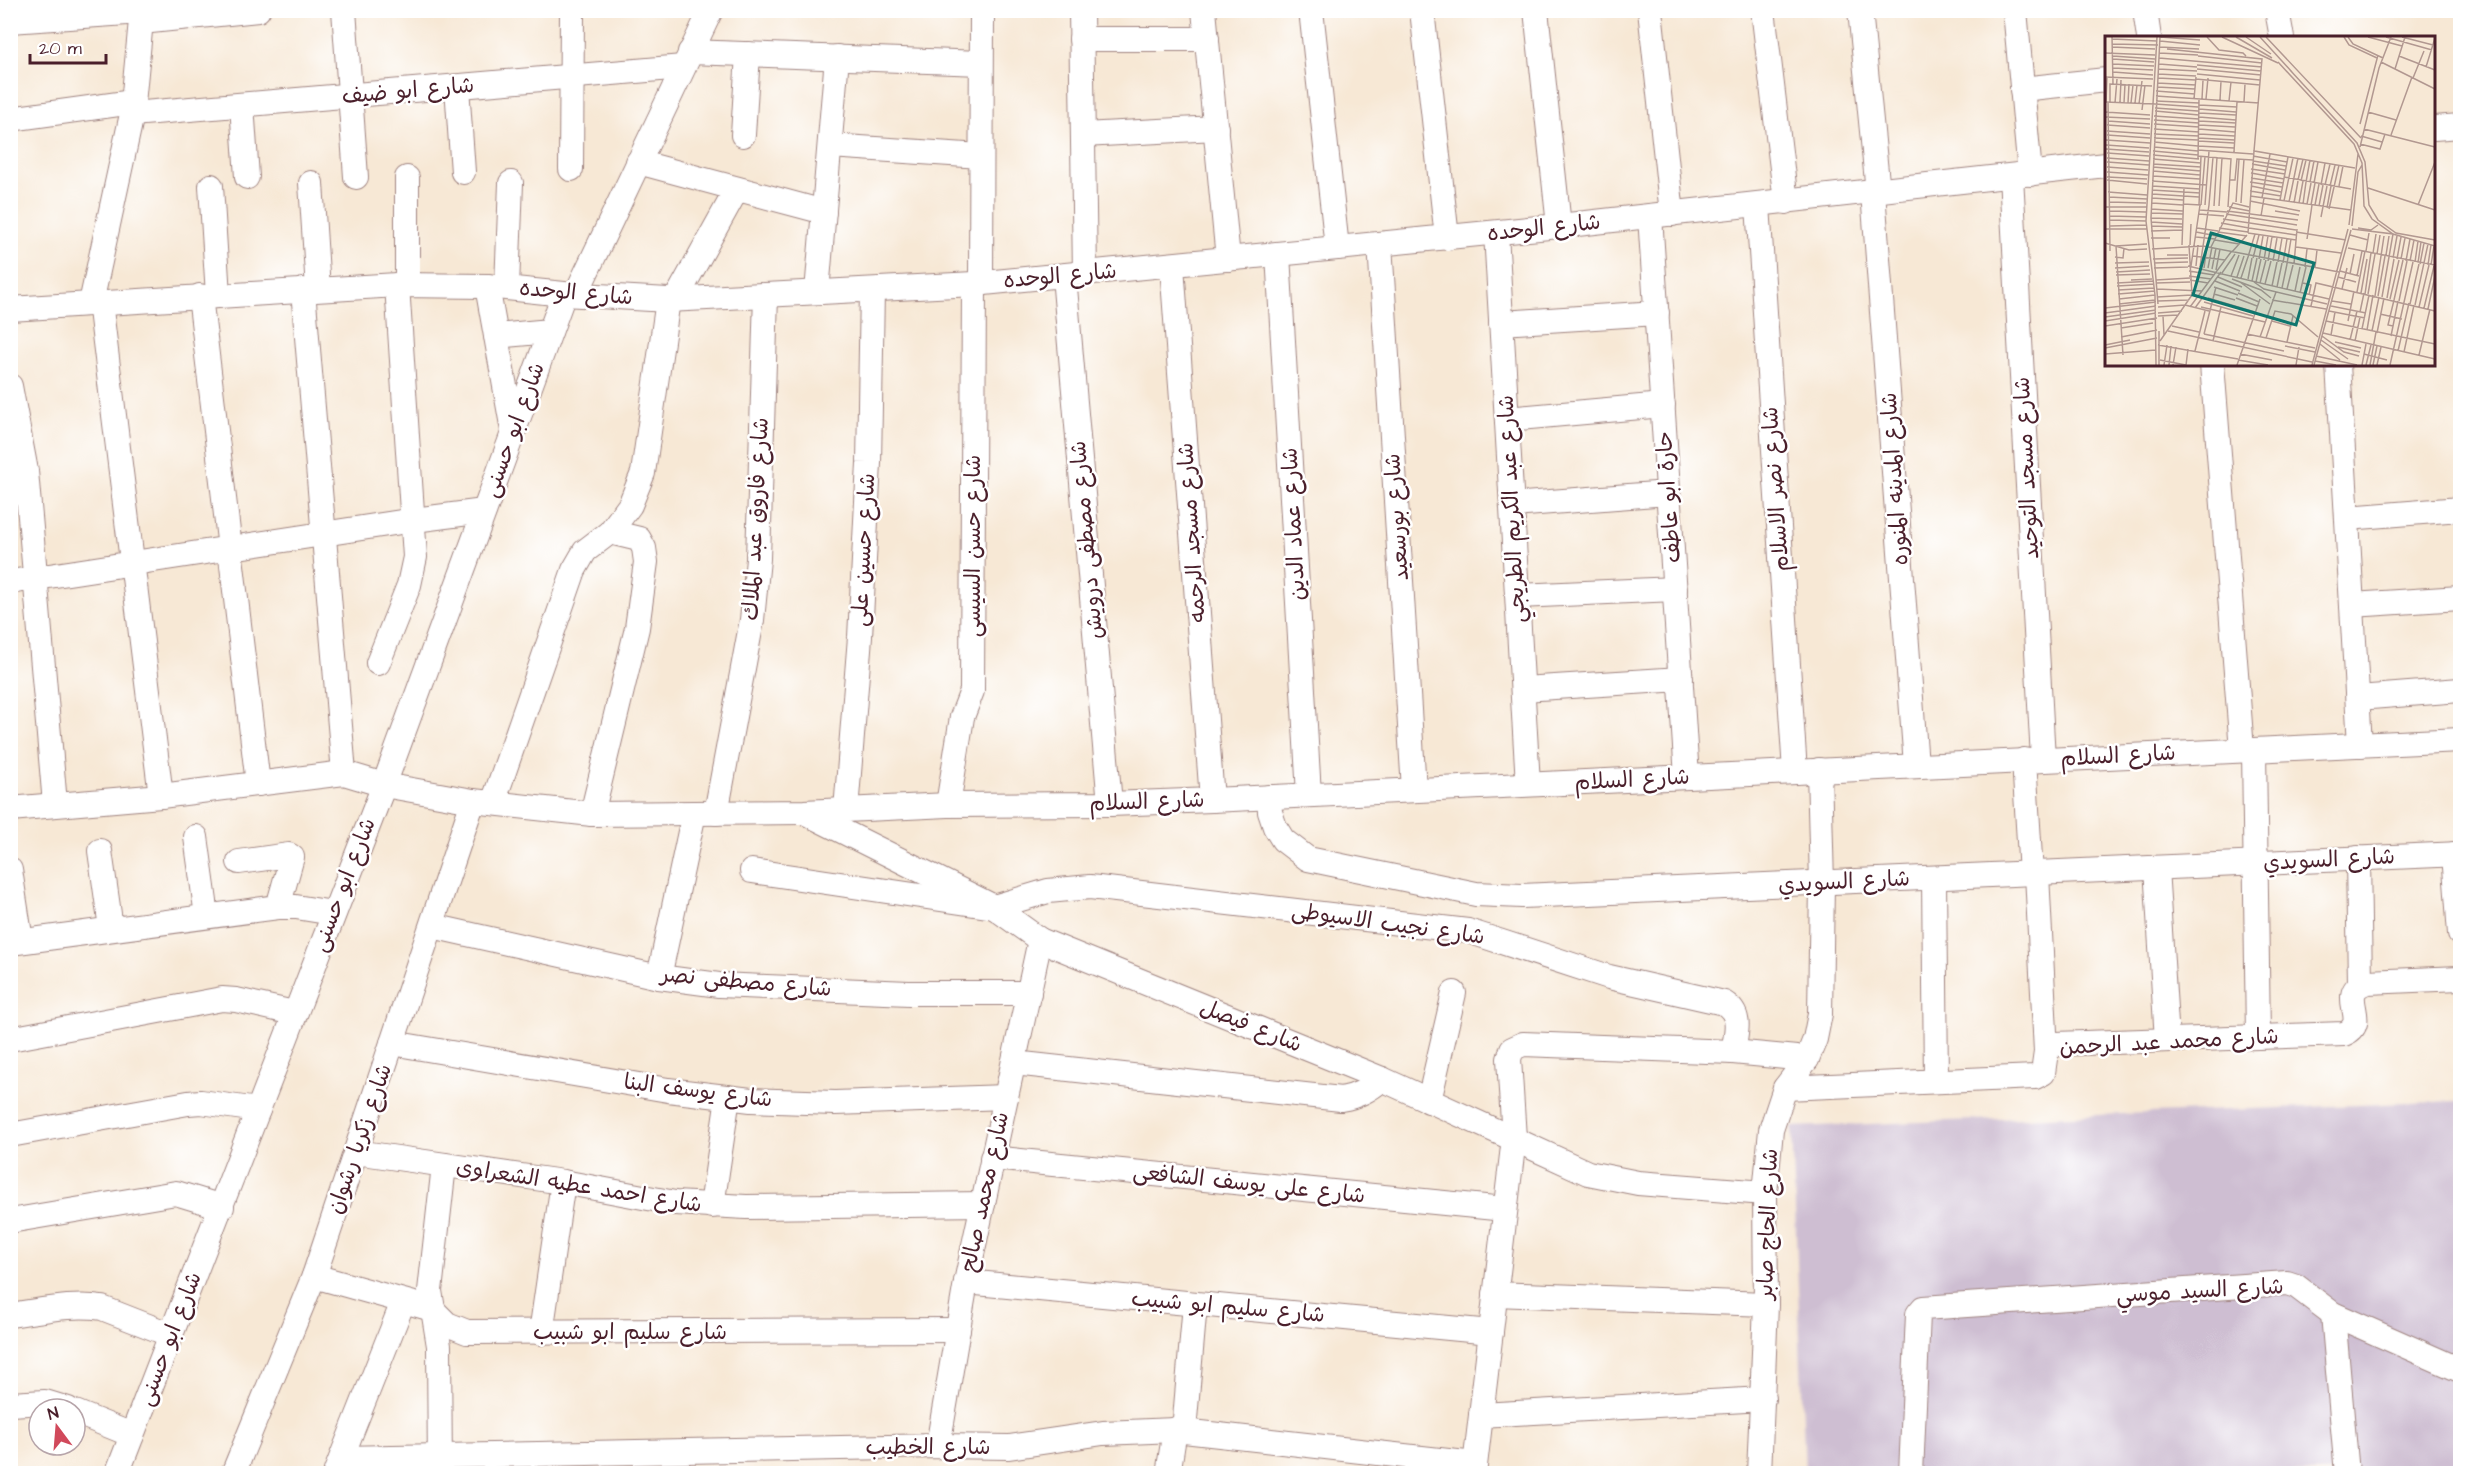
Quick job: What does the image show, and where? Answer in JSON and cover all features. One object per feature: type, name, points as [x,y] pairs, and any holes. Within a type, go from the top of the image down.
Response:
[{"type":"street","points":[[10,21],[258,10]]},
{"type":"street","points":[[344,10],[356,177]]},
{"type":"street","points":[[571,168],[572,10]]},
{"type":"street","name":"شارع ابو حسنى","points":[[117,1473],[384,785],[550,330],[638,162],[711,10]]},
{"type":"street","name":"شارع حسن السيسى","points":[[948,805],[962,717],[972,691],[982,10]]},
{"type":"street","name":"شارع مصطفى درويش","points":[[1081,10],[1083,135],[1074,275],[1110,804]]},
{"type":"street","points":[[1204,10],[1228,260]]},
{"type":"street","points":[[1311,10],[1337,248]]},
{"type":"street","points":[[1422,10],[1447,238]]},
{"type":"street","points":[[1536,10],[1559,226]]},
{"type":"street","name":"حارة ابو عاطف","points":[[1650,10],[1661,215],[1657,313],[1687,777]]},
{"type":"street","points":[[1763,10],[1786,202]]},
{"type":"street","name":"شارع المدينه المنوره","points":[[1860,10],[1876,192],[1916,765]]},
{"type":"street","name":"شارع مسجد التوحيد","points":[[2015,10],[2022,89],[2020,175],[2034,760],[2034,874],[2046,1052]]},
{"type":"street","points":[[2145,10],[2149,36]]},
{"type":"street","points":[[2277,10],[2282,36]]},
{"type":"street","points":[[141,15],[133,108],[96,303],[161,796]]},
{"type":"street","points":[[1081,39],[1207,39]]},
{"type":"street","points":[[743,135],[748,54]]},
{"type":"street","name":"شارع ابو ضيف","points":[[10,119],[133,108],[242,105],[572,77],[687,60],[748,54],[981,63]]},
{"type":"street","points":[[817,292],[837,57]]},
{"type":"street","points":[[2022,89],[2105,80]]},
{"type":"street","points":[[457,87],[463,172]]},
{"type":"street","points":[[242,105],[247,177]]},
{"type":"street","points":[[2435,128],[2460,126]]},
{"type":"street","points":[[1083,135],[1216,128]]},
{"type":"street","points":[[830,146],[981,156]]},
{"type":"street","points":[[638,162],[824,212]]},
{"type":"street","name":"شارع الوحده","points":[[10,309],[402,285],[497,286],[570,294],[672,300],[977,284],[1496,233],[2105,165]]},
{"type":"street","points":[[378,663],[409,585],[415,556],[402,285],[407,178]]},
{"type":"street","points":[[10,809],[161,796],[344,773],[323,534],[310,290],[310,183]]},
{"type":"street","points":[[511,183],[497,286],[496,336],[513,432]]},
{"type":"street","points":[[211,186],[209,296],[230,548],[258,784]]},
{"type":"street","points":[[672,300],[737,189]]},
{"type":"street","name":"شارع نصر الاسلام","points":[[1758,205],[1795,772]]},
{"type":"street","name":"شارع عبد الكريم الطريجي","points":[[1496,233],[1528,784]]},
{"type":"street","name":"شارع بورسعيد","points":[[1380,244],[1414,789]]},
{"type":"street","name":"شارع عماد الدين","points":[[1278,254],[1309,795]]},
{"type":"street","name":"شارع مسجد الرحمه","points":[[1172,266],[1212,800]]},
{"type":"street","name":"شارع حسين على","points":[[846,810],[869,463],[872,290]]},
{"type":"street","name":"شارع فاروق عبد الملاك","points":[[659,977],[705,813],[752,620],[758,559],[766,295]]},
{"type":"street","name":"شارع زكريا رشوان","points":[[233,1473],[314,1276],[432,926],[574,570],[585,551],[610,532],[630,505],[643,473],[672,300]]},
{"type":"street","points":[[1501,323],[1657,313]]},
{"type":"street","points":[[496,336],[550,330]]},
{"type":"street","points":[[2212,366],[2248,750],[2256,863],[2258,1037]]},
{"type":"street","points":[[2338,366],[2360,745]]},
{"type":"street","points":[[10,386],[26,471],[55,804]]},
{"type":"street","points":[[1507,419],[1663,405]]},
{"type":"street","points":[[1512,505],[1668,493]]},
{"type":"street","points":[[2347,518],[2460,509]]},
{"type":"street","points":[[10,582],[414,520],[484,512]]},
{"type":"street","points":[[592,814],[637,628],[646,562],[644,548],[639,539],[610,532]]},
{"type":"street","points":[[1518,596],[1675,589]]},
{"type":"street","points":[[2352,605],[2460,598]]},
{"type":"street","points":[[1523,689],[1680,679]]},
{"type":"street","points":[[2358,698],[2460,690]]},
{"type":"street","name":"شارع السلام","points":[[344,773],[384,785],[483,802],[592,814],[804,812],[948,805],[1110,804],[1212,800],[2460,740]]},
{"type":"street","name":"شارع الحاج صابر","points":[[1759,1473],[1766,1304],[1765,1193],[1771,1130],[1785,1088],[1807,1059],[1815,1039],[1820,1014],[1822,884],[1819,771]]},
{"type":"street","name":"شارع السويدي","points":[[1269,797],[1272,820],[1283,840],[1308,859],[1476,894],[1522,896],[1822,884],[2457,854]]},
{"type":"street","name":"شارع السلام","points":[[804,812],[994,907]]},
{"type":"street","points":[[196,837],[207,916]]},
{"type":"street","points":[[100,851],[111,928]]},
{"type":"street","points":[[2457,854],[2460,934]]},
{"type":"street","points":[[238,862],[289,855],[292,857],[278,907]]},
{"type":"street","points":[[2358,858],[2360,984],[2460,978]]},
{"type":"street","points":[[2156,868],[2167,1040]]},
{"type":"street","points":[[10,870],[16,942],[278,907],[297,907],[333,913]]},
{"type":"street","points":[[752,871],[994,907]]},
{"type":"street","points":[[1934,878],[1936,1081]]},
{"type":"street","name":"شارع نجيب الاسيوطى","points":[[994,907],[1048,891],[1090,887],[1468,931],[1609,977],[1724,1003],[1732,1008],[1738,1023],[1733,1052]]},
{"type":"street","points":[[1468,931],[1476,894]]},
{"type":"street","name":"شارع فيصل","points":[[994,907],[1041,940],[1382,1079],[1588,1173],[1614,1180],[1765,1193]]},
{"type":"street","name":"شارع مصطفى نصر","points":[[432,926],[659,977],[743,986],[909,993],[1029,993]]},
{"type":"street","name":"شارع محمد صالح","points":[[938,1446],[966,1282],[1041,940]]},
{"type":"street","name":"شارع محمد عبد الرحمن","points":[[1785,1088],[2035,1077],[2043,1073],[2046,1068],[2046,1052],[2055,1044],[2344,1034],[2352,1031],[2356,1020],[2352,994],[2354,988],[2360,984]]},
{"type":"street","points":[[1429,1101],[1454,993]]},
{"type":"street","points":[[10,1039],[222,999],[294,1013]]},
{"type":"street","name":"شارع يوسف البنا","points":[[392,1043],[668,1090],[751,1100],[835,1103],[1006,1097]]},
{"type":"street","points":[[1474,1469],[1514,1138],[1509,1059],[1515,1046],[1523,1044],[1733,1052],[1807,1059]]},
{"type":"street","points":[[1014,1063],[1341,1099],[1356,1096],[1370,1089],[1382,1079]]},
{"type":"street","points":[[712,1206],[728,1097]]},
{"type":"street","points":[[10,1136],[188,1103],[201,1102],[258,1110]]},
{"type":"street","name":"شارع احمد عطيه الشعراوى","points":[[356,1152],[563,1182],[675,1203],[712,1206],[983,1204]]},
{"type":"street","name":"شارع على يوسف الشافعى","points":[[992,1158],[1505,1209]]},
{"type":"street","points":[[440,1465],[439,1346],[432,1310],[431,1270],[444,1165]]},
{"type":"street","points":[[541,1333],[563,1182]]},
{"type":"street","points":[[10,1221],[176,1193],[222,1207]]},
{"type":"street","name":"شارع سليم ابو شبيب","points":[[314,1276],[432,1310],[447,1324],[467,1332],[958,1330]]},
{"type":"street","name":"شارع سليم ابو شبيب","points":[[966,1282],[1491,1332]]},
{"type":"street","name":"شارع السيد موسي","points":[[1911,1473],[1918,1314],[1923,1308],[2279,1283],[2296,1286],[2333,1314],[2460,1370]]},
{"type":"street","points":[[1496,1294],[1766,1304]]},
{"type":"street","points":[[339,1466],[403,1302]]},
{"type":"street","points":[[1168,1473],[1175,1430],[1183,1425],[1185,1419],[1195,1304]]},
{"type":"street","points":[[10,1315],[80,1305],[93,1306],[171,1335]]},
{"type":"street","points":[[2333,1314],[2347,1473]]},
{"type":"street","points":[[1481,1415],[1763,1399]]},
{"type":"street","points":[[10,1404],[27,1403]]},
{"type":"street","points":[[87,1417],[132,1435]]},
{"type":"street","name":"شارع الخطيب","points":[[339,1466],[440,1465],[938,1446],[1009,1447],[1103,1433],[1175,1430],[1474,1469]]},
{"type":"shaded area","points":[[2460,1101],[2460,1473],[1805,1473],[1792,1127]]}]
